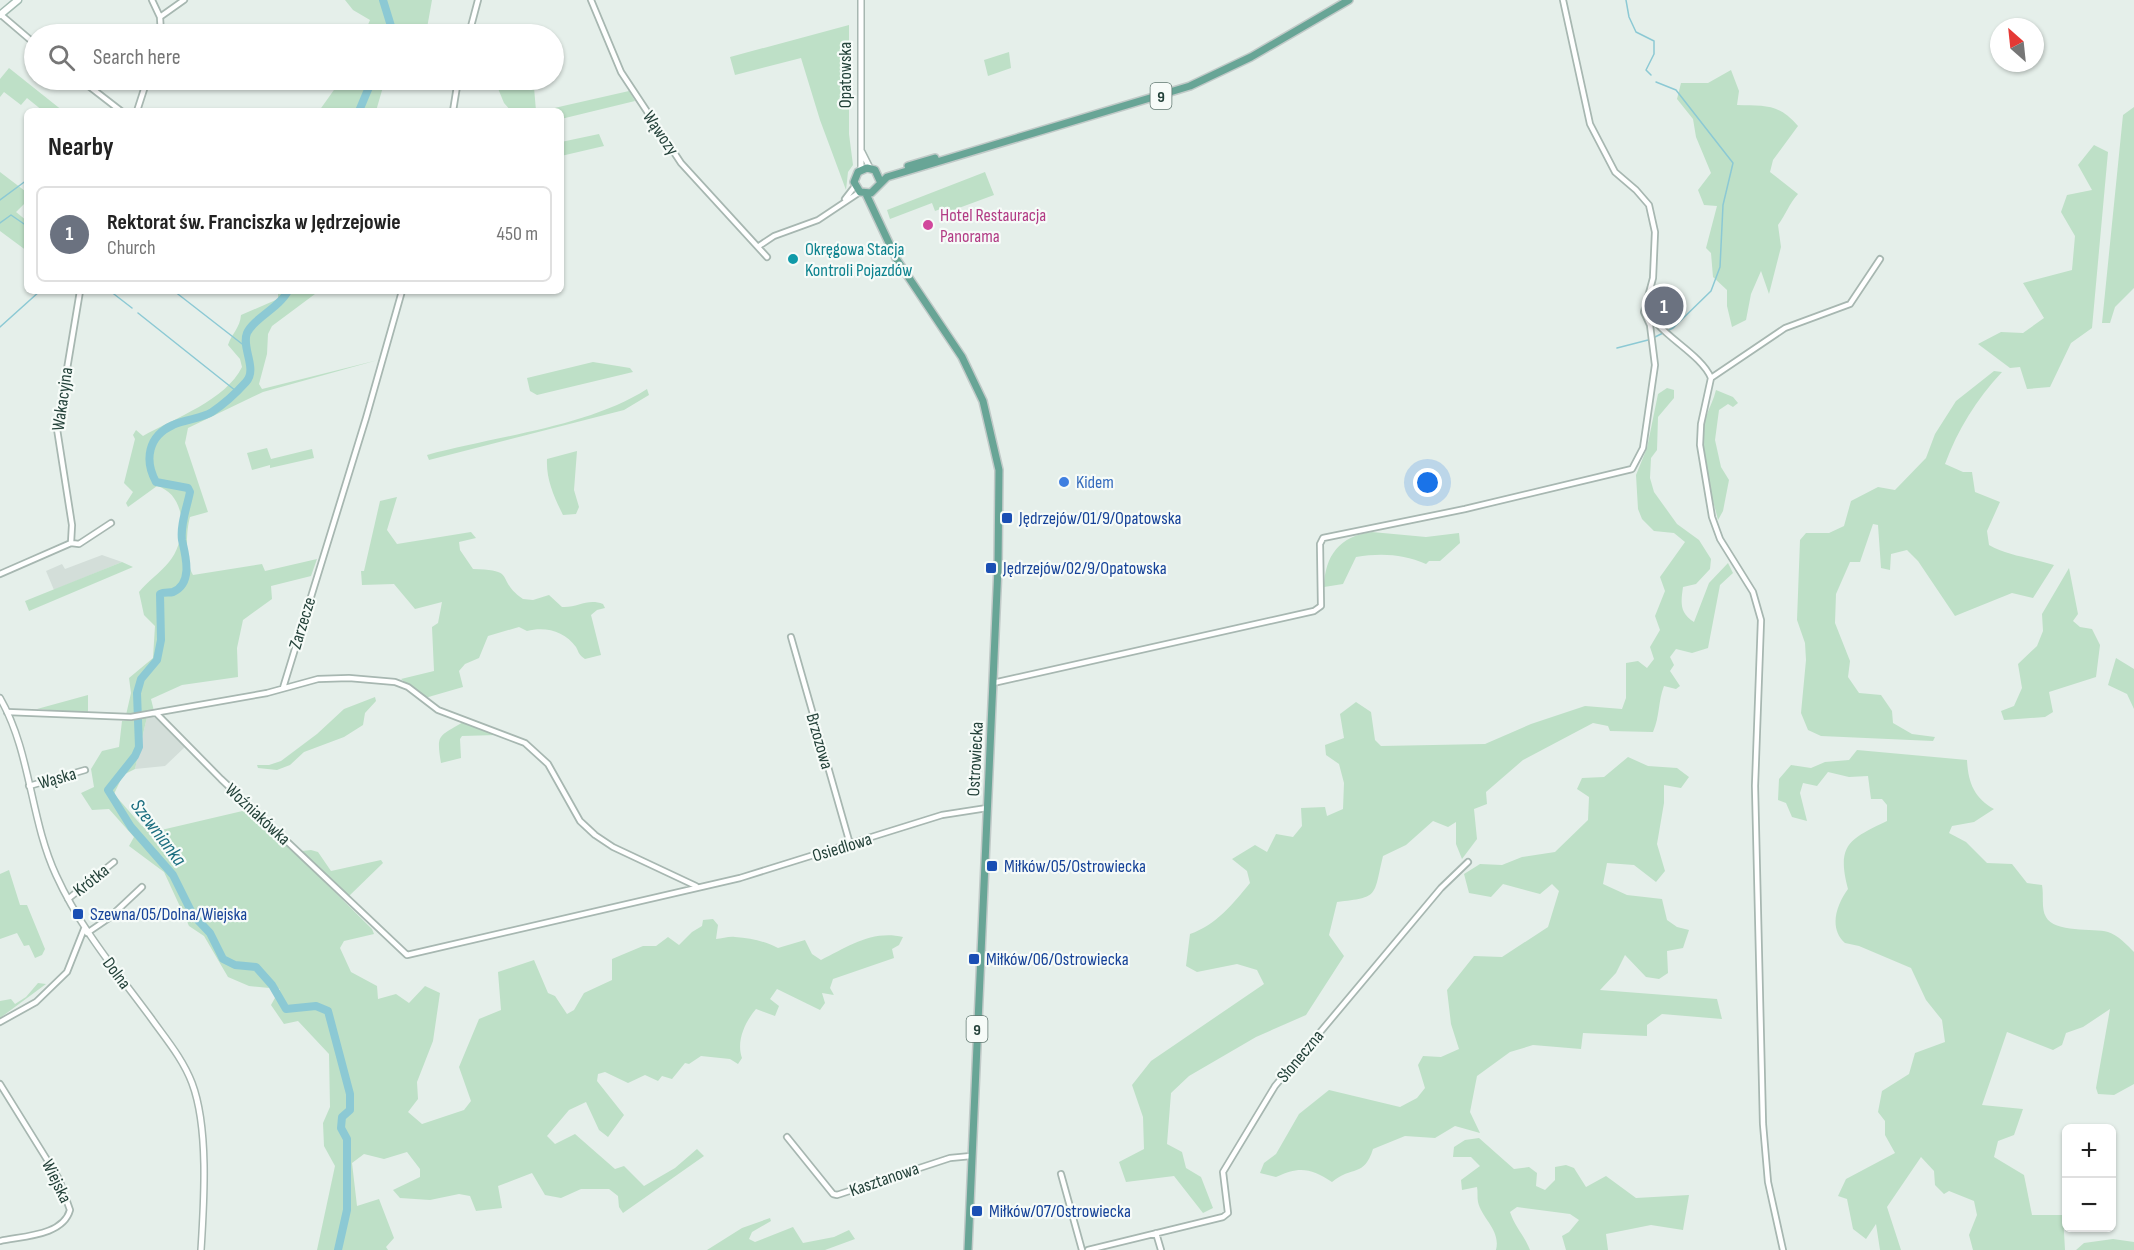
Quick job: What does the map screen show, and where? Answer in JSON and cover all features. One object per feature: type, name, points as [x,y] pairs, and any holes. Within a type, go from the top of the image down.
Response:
[{"type":"main road","points":[[0,15],[18,0]]},
{"type":"main road","name":"9","points":[[880,181],[958,154],[1190,86],[1251,57],[1349,0]]},
{"type":"main road","name":"9","points":[[877,172],[958,154]]},
{"type":"main road","points":[[870,168],[877,172],[880,181],[874,191],[861,190],[855,175],[861,169],[870,168]]},
{"type":"main road","name":"9","points":[[861,190],[875,209]]},
{"type":"main road","name":"9","points":[[874,191],[875,209]]},
{"type":"main road","name":"Ostrowiecka","points":[[875,209],[897,260],[969,369],[982,401],[997,454],[1000,518],[968,1250]]},
{"type":"street","points":[[152,0],[160,17],[160,24]]},
{"type":"street","points":[[160,17],[184,0]]},
{"type":"street","points":[[472,24],[478,0]]},
{"type":"street","name":"Wąwozy","points":[[591,0],[621,72],[681,163],[767,257]]},
{"type":"street","name":"Opatowska","points":[[861,0],[861,169]]},
{"type":"street","points":[[993,682],[1314,611],[1321,606],[1320,544],[1323,538],[1332,534],[1465,509],[1629,471],[1640,459],[1655,365],[1650,325],[1644,314],[1656,249],[1653,215],[1643,197],[1615,172],[1590,124],[1563,0]]},
{"type":"street","points":[[0,15],[24,35]]},
{"type":"street","points":[[94,90],[117,108]]},
{"type":"street","points":[[138,108],[144,90]]},
{"type":"street","points":[[453,108],[456,90]]},
{"type":"street","name":"Opatowska","points":[[862,150],[870,168]]},
{"type":"street","points":[[759,246],[774,236],[818,220],[861,190]]},
{"type":"street","points":[[1783,1250],[1768,1182],[1763,1124],[1755,786],[1761,621],[1753,592],[1720,539],[1710,507],[1700,445],[1701,424],[1711,378],[1785,328],[1850,304],[1880,259]]},
{"type":"street","name":"Wakacyjna","points":[[71,543],[72,525],[57,429],[80,294]]},
{"type":"street","name":"Zarzecze","points":[[283,688],[366,418],[401,294]]},
{"type":"street","points":[[1648,301],[1649,311],[1658,324],[1703,365],[1711,378]]},
{"type":"street","points":[[1650,325],[1658,324]]},
{"type":"street","points":[[0,574],[71,543],[79,544],[111,523]]},
{"type":"street","name":"Brzozowa","points":[[791,637],[850,844]]},
{"type":"street","points":[[7,711],[131,717],[333,678],[395,682],[408,687],[438,710],[525,743],[548,764],[580,821],[595,835],[614,847],[696,886]]},
{"type":"street","name":"Dolna","points":[[0,698],[7,711],[46,850],[68,898],[86,931],[175,1050],[193,1084],[199,1104],[204,1192],[201,1250]]},
{"type":"street","name":"Woźniakówka","points":[[156,714],[360,913],[407,955],[696,886]]},
{"type":"street","name":"Wąska","points":[[29,786],[85,770]]},
{"type":"street","name":"Osiedlowa","points":[[696,886],[740,878],[942,815],[987,808]]},
{"type":"street","name":"Krótka","points":[[68,898],[114,862]]},
{"type":"street","name":"Słoneczna","points":[[1088,1250],[1223,1217],[1228,1213],[1223,1172],[1275,1086],[1441,888],[1468,862]]},
{"type":"street","points":[[0,1022],[36,1002],[67,972],[86,931],[109,918],[142,887]]},
{"type":"street","name":"Wiejska","points":[[0,1084],[59,1179],[70,1210],[64,1220],[48,1231],[0,1240]]},
{"type":"street","name":"Kasztanowa","points":[[787,1137],[833,1194],[837,1195],[950,1158],[971,1156]]},
{"type":"street","points":[[1060,1174],[1082,1250]]},
{"type":"street","points":[[1156,1233],[1161,1250]]},
{"type":"shaded area","points":[[102,555],[122,562],[54,590],[46,571],[62,564],[65,569]]},
{"type":"shaded area","points":[[156,716],[186,746],[165,766],[135,769],[147,717]]},
{"type":"green space","points":[[345,0],[432,0],[428,24],[368,24],[370,20],[353,10]]},
{"type":"green space","points":[[849,25],[849,134],[853,165],[848,172],[846,190],[820,120],[801,58],[735,75],[730,57]]},
{"type":"green space","points":[[1009,52],[1011,68],[988,76],[984,60]]},
{"type":"green space","points":[[9,68],[24,80],[24,90],[37,90],[59,108],[39,108],[27,98],[21,105],[4,92],[0,97],[0,79]]},
{"type":"green space","points":[[1731,70],[1739,91],[1737,105],[1770,107],[1784,113],[1798,126],[1773,160],[1770,172],[1798,194],[1778,225],[1781,247],[1769,294],[1761,271],[1751,294],[1746,320],[1732,327],[1727,306],[1727,290],[1713,277],[1711,253],[1706,248],[1717,206],[1704,205],[1698,190],[1711,173],[1696,137],[1693,119],[1677,99],[1681,83],[1708,83]]},
{"type":"green space","points":[[334,90],[382,90],[377,108],[321,108]]},
{"type":"green space","points":[[499,90],[534,90],[536,108],[508,108]]},
{"type":"green space","points":[[629,91],[635,101],[564,118],[564,108],[554,108]]},
{"type":"green space","points":[[2134,107],[2134,288],[2115,307],[2110,323],[2102,323],[2123,115]]},
{"type":"green space","points":[[599,134],[604,146],[564,155],[564,141]]},
{"type":"green space","points":[[2094,145],[2108,152],[2092,328],[2071,343],[2050,387],[2027,389],[2020,367],[2010,368],[1978,344],[2001,332],[2023,333],[2044,318],[2023,283],[2072,270],[2075,236],[2061,212],[2067,195],[2092,190],[2078,165]]},
{"type":"green space","points":[[0,172],[24,190],[24,204],[16,212],[24,219],[24,249],[0,231]]},
{"type":"green space","points":[[985,172],[994,195],[948,212],[946,207],[935,211],[932,203],[890,219],[887,210]]},
{"type":"green space","points":[[278,294],[315,294],[272,326],[268,334],[267,354],[259,384],[262,389],[378,360],[263,392],[188,428],[185,443],[208,512],[190,517],[187,555],[193,575],[262,564],[265,571],[317,559],[311,576],[271,586],[272,599],[243,620],[237,648],[238,677],[182,685],[151,699],[154,711],[126,715],[131,693],[129,678],[153,658],[155,626],[144,615],[139,592],[169,562],[179,543],[181,531],[179,508],[167,491],[157,486],[128,507],[126,503],[133,492],[124,483],[135,439],[133,435],[136,430],[143,436],[212,399],[224,389],[242,367],[240,359],[228,345],[241,315],[278,299]]},
{"type":"green space","points":[[593,362],[630,368],[633,372],[537,395],[530,391],[527,378]]},
{"type":"green space","points":[[1994,371],[2002,372],[1969,415],[1945,464],[1963,472],[1972,472],[1975,492],[2000,502],[1987,531],[1989,545],[2012,554],[2054,565],[2033,598],[2012,593],[1955,616],[1918,561],[1907,550],[1891,554],[1890,570],[1881,568],[1878,525],[1873,524],[1860,562],[1850,562],[1836,594],[1835,623],[1850,661],[1848,677],[1859,693],[1881,695],[1892,711],[1893,723],[1912,734],[1935,737],[1933,741],[1821,736],[1808,730],[1801,713],[1806,660],[1805,643],[1797,620],[1800,540],[1806,533],[1829,533],[1844,526],[1851,501],[1878,487],[1895,490],[1926,458],[1935,434],[1956,401]]},
{"type":"green space","points":[[1667,388],[1674,390],[1674,398],[1658,417],[1657,450],[1651,458],[1650,478],[1654,492],[1677,524],[1699,540],[1711,559],[1710,569],[1696,584],[1683,587],[1682,607],[1689,619],[1694,622],[1709,583],[1728,563],[1733,573],[1720,585],[1708,648],[1692,653],[1676,649],[1670,657],[1674,665],[1670,671],[1680,686],[1676,689],[1664,686],[1653,732],[1610,731],[1608,726],[1593,723],[1523,760],[1486,792],[1487,804],[1474,809],[1477,839],[1462,859],[1456,844],[1456,822],[1448,827],[1433,821],[1406,845],[1383,856],[1378,880],[1368,896],[1337,902],[1329,935],[1344,956],[1306,1015],[1256,1037],[1189,1076],[1171,1093],[1167,1144],[1182,1152],[1186,1168],[1201,1177],[1213,1208],[1203,1213],[1174,1176],[1126,1182],[1119,1162],[1144,1149],[1143,1117],[1132,1085],[1151,1061],[1264,984],[1257,970],[1237,964],[1197,972],[1186,966],[1190,934],[1216,919],[1250,883],[1247,871],[1232,859],[1255,845],[1267,852],[1276,834],[1293,837],[1302,826],[1301,808],[1325,807],[1327,816],[1343,809],[1344,783],[1339,764],[1326,755],[1325,745],[1344,738],[1340,714],[1356,702],[1371,712],[1375,740],[1381,746],[1485,744],[1531,724],[1585,706],[1622,709],[1626,698],[1626,663],[1638,661],[1647,668],[1654,659],[1650,647],[1660,630],[1655,616],[1665,591],[1660,577],[1685,542],[1674,533],[1654,531],[1642,519],[1638,509],[1636,475],[1647,448],[1658,394]]},
{"type":"green space","points":[[647,389],[649,395],[624,410],[429,460],[427,455],[570,422],[623,402]]},
{"type":"green space","points":[[1716,390],[1733,397],[1738,403],[1733,407],[1728,404],[1719,410],[1715,440],[1721,467],[1729,480],[1723,511],[1718,520],[1703,456],[1703,430]]},
{"type":"green space","points":[[267,448],[271,459],[312,449],[314,458],[252,470],[247,453]]},
{"type":"green space","points":[[577,451],[574,490],[579,507],[576,514],[563,515],[549,481],[547,459]]},
{"type":"green space","points":[[397,497],[387,530],[397,544],[471,532],[476,538],[459,542],[460,550],[473,569],[496,571],[501,574],[514,592],[523,599],[533,600],[549,595],[562,607],[592,602],[603,604],[605,608],[591,615],[601,655],[585,659],[566,637],[554,631],[541,629],[527,631],[519,627],[488,636],[479,658],[465,664],[459,671],[463,687],[425,698],[401,679],[434,671],[432,627],[438,623],[442,602],[415,609],[394,584],[362,585],[361,571],[364,571],[380,501]]},
{"type":"green space","points":[[1372,532],[1426,537],[1459,533],[1460,543],[1440,561],[1429,561],[1426,564],[1392,555],[1356,557],[1343,584],[1324,587],[1327,565],[1336,549],[1351,538]]},
{"type":"green space","points":[[122,562],[133,567],[29,611],[25,601]]},
{"type":"green space","points":[[2069,568],[2078,614],[2073,621],[2080,627],[2092,629],[2100,645],[2096,677],[2049,692],[2053,712],[2045,717],[2004,720],[2001,711],[2014,706],[2022,688],[2018,664],[2037,646],[2043,631],[2042,614]]},
{"type":"green space","points":[[2116,658],[2134,669],[2134,709],[2127,694],[2108,685]]},
{"type":"green space","points":[[88,695],[88,713],[37,709]]},
{"type":"green space","points":[[375,697],[376,701],[365,713],[363,725],[344,737],[304,752],[290,765],[277,770],[258,768],[257,765],[269,765],[281,761],[317,734],[344,709]]},
{"type":"green space","points":[[147,717],[135,769],[123,775],[114,794],[142,826],[157,831],[251,809],[372,929],[374,934],[344,941],[340,948],[351,972],[377,986],[378,999],[396,994],[409,1003],[425,986],[440,993],[433,1041],[417,1082],[418,1099],[408,1112],[422,1124],[464,1110],[471,1101],[459,1067],[479,1019],[501,1010],[498,972],[534,960],[548,993],[555,996],[567,1014],[574,1010],[584,993],[612,980],[612,959],[643,946],[656,946],[668,937],[679,945],[702,926],[703,920],[713,919],[718,925],[716,939],[746,938],[778,948],[805,940],[812,954],[821,960],[850,945],[870,938],[891,935],[903,937],[899,945],[892,949],[894,958],[833,979],[830,988],[834,995],[822,993],[825,1003],[820,1010],[777,989],[770,999],[779,1006],[775,1016],[756,1009],[748,1020],[741,1038],[742,1058],[738,1064],[730,1059],[701,1056],[689,1064],[685,1063],[672,1079],[662,1076],[658,1081],[645,1075],[628,1083],[605,1072],[598,1074],[597,1081],[624,1115],[608,1137],[599,1130],[586,1102],[569,1110],[547,1136],[555,1144],[575,1134],[615,1169],[624,1166],[644,1186],[675,1168],[697,1149],[704,1156],[623,1213],[619,1207],[618,1196],[609,1189],[581,1189],[561,1198],[545,1195],[532,1173],[498,1186],[502,1208],[476,1211],[470,1196],[459,1194],[430,1200],[400,1198],[393,1190],[420,1177],[420,1169],[407,1152],[384,1159],[364,1154],[352,1163],[357,1206],[379,1199],[394,1238],[386,1247],[388,1250],[317,1250],[335,1166],[324,1146],[323,1123],[330,1107],[329,1054],[298,1021],[284,1024],[271,1005],[280,989],[249,986],[228,977],[204,936],[189,926],[164,872],[129,846],[134,837],[109,809],[92,810],[81,793],[94,787],[91,769],[102,751],[119,747],[122,721]]},
{"type":"green space","points":[[463,722],[497,735],[462,736],[460,739],[461,758],[441,763],[439,741],[441,737]]},
{"type":"green space","points":[[1857,750],[1967,760],[1973,789],[1981,800],[1994,809],[1974,822],[1952,826],[1949,833],[1966,842],[1987,863],[2012,864],[2027,883],[2042,885],[2044,910],[2050,922],[2065,928],[2112,933],[2134,952],[2134,1084],[2114,1095],[2098,1094],[2096,1088],[2110,1009],[2083,1027],[2066,1033],[2062,1045],[2053,1050],[2007,1032],[1982,1105],[2023,1109],[2014,1135],[1998,1141],[1994,1157],[2024,1175],[2032,1215],[2062,1215],[2065,1250],[1973,1250],[1969,1235],[1977,1215],[1974,1201],[1949,1191],[1944,1194],[1935,1185],[1934,1171],[1921,1157],[1887,1207],[1901,1250],[1880,1250],[1876,1224],[1866,1239],[1853,1229],[1847,1199],[1838,1196],[1846,1179],[1895,1153],[1885,1135],[1885,1121],[1878,1112],[1882,1091],[1909,1074],[1915,1053],[1945,1042],[1942,1020],[1926,1000],[1911,968],[1859,946],[1845,943],[1837,930],[1836,916],[1840,902],[1848,889],[1844,862],[1845,852],[1855,839],[1887,821],[1887,805],[1882,799],[1871,799],[1868,776],[1849,777],[1828,772],[1817,786],[1803,783],[1800,793],[1807,821],[1792,817],[1786,803],[1778,800],[1779,779],[1791,765],[1811,768],[1825,762],[1849,760]]},
{"type":"green space","points":[[1628,757],[1648,766],[1677,768],[1689,777],[1681,788],[1664,785],[1664,803],[1657,844],[1665,871],[1656,882],[1634,865],[1607,863],[1603,884],[1627,895],[1662,899],[1667,920],[1677,927],[1689,930],[1683,948],[1667,951],[1668,973],[1659,979],[1646,977],[1625,955],[1616,973],[1600,990],[1717,999],[1722,1019],[1662,1014],[1647,1025],[1647,1036],[1583,1033],[1581,1049],[1533,1045],[1510,1052],[1477,1076],[1470,1112],[1480,1133],[1455,1126],[1435,1138],[1405,1136],[1373,1149],[1366,1164],[1332,1182],[1305,1170],[1292,1171],[1276,1177],[1260,1173],[1264,1163],[1276,1154],[1299,1114],[1329,1090],[1400,1107],[1417,1098],[1425,1088],[1418,1065],[1423,1056],[1441,1057],[1459,1049],[1451,1024],[1447,990],[1474,956],[1502,957],[1548,927],[1559,891],[1552,884],[1540,894],[1503,884],[1491,897],[1469,893],[1464,874],[1480,864],[1502,865],[1522,857],[1555,852],[1588,820],[1589,797],[1577,789],[1582,778],[1604,777]]},
{"type":"green space","points":[[302,851],[318,852],[331,871],[381,860],[383,863],[348,897]]},
{"type":"green space","points":[[9,870],[20,905],[27,905],[45,949],[42,955],[35,958],[29,945],[24,946],[17,933],[0,939],[0,874]]},
{"type":"green space","points":[[38,983],[46,984],[0,1018],[0,1001],[11,999],[15,1004],[26,997]]},
{"type":"green space","points":[[1479,1138],[1514,1169],[1529,1167],[1537,1173],[1536,1186],[1545,1190],[1555,1180],[1555,1167],[1566,1165],[1574,1168],[1586,1187],[1606,1176],[1636,1198],[1689,1195],[1683,1230],[1651,1225],[1606,1234],[1608,1250],[1566,1250],[1562,1236],[1569,1232],[1579,1220],[1570,1214],[1517,1207],[1510,1212],[1530,1250],[1496,1250],[1496,1236],[1480,1208],[1477,1187],[1462,1190],[1461,1180],[1480,1166],[1471,1157],[1453,1157],[1454,1147],[1465,1140]]},
{"type":"green space","points":[[770,1218],[771,1221],[752,1232],[749,1239],[755,1242],[793,1227],[803,1243],[834,1237],[849,1230],[855,1239],[825,1250],[707,1250],[742,1228]]},
{"type":"green space","points":[[2113,1239],[2134,1242],[2134,1250],[2076,1250],[2084,1243]]},
{"type":"waterway","name":"Szewnianka","points":[[383,0],[390,24]]},
{"type":"waterway","points":[[1626,0],[1629,17],[1636,32],[1654,41],[1654,54],[1646,70],[1651,75]]},
{"type":"waterway","points":[[1655,337],[1673,328],[1711,291],[1720,267],[1723,205],[1733,163],[1676,90],[1656,82]]},
{"type":"waterway","name":"Szewnianka","points":[[360,108],[368,90]]},
{"type":"waterway","points":[[0,200],[24,182]]},
{"type":"waterway","points":[[0,223],[11,215],[24,224]]},
{"type":"waterway","points":[[0,327],[37,294]]},
{"type":"waterway","points":[[114,294],[132,308]]},
{"type":"waterway","points":[[178,294],[246,347]]},
{"type":"waterway","name":"Szewnianka","points":[[286,294],[247,333],[246,345],[250,371],[246,382],[212,412],[178,423],[158,435],[153,442],[150,465],[156,482],[188,488],[190,492],[182,534],[186,575],[180,588],[173,592],[160,594],[161,640],[157,660],[141,679],[137,693],[139,747],[135,756],[108,790],[131,827],[173,875],[193,915],[210,933],[223,959],[235,965],[256,967],[272,985],[286,1009],[316,1006],[328,1011],[350,1094],[350,1110],[342,1117],[341,1128],[347,1139],[347,1210],[338,1250]]},
{"type":"waterway","points":[[138,313],[236,391]]},
{"type":"waterway","points":[[1617,348],[1648,340]]},
{"type":"place","name":"Hotel Restauracja Panorama","points":[[928,225]]},
{"type":"place","name":"Okręgowa Stacja Kontroli Pojazdów","points":[[793,259]]},
{"type":"place","name":"Rektorat św. Franciszka w Jędrzejowie","points":[[1664,306]]},
{"type":"place","name":"Kidem","points":[[1064,482]]},
{"type":"place","name":"Jędrzejów/01/9/Opatowska","points":[[1007,518]]},
{"type":"place","name":"Jędrzejów/02/9/Opatowska","points":[[991,568]]},
{"type":"place","name":"Miłków/05/Ostrowiecka","points":[[992,866]]},
{"type":"place","name":"Szewna/05/Dolna/Wiejska","points":[[78,914]]},
{"type":"place","name":"Miłków/06/Ostrowiecka","points":[[974,959]]},
{"type":"place","name":"Miłków/07/Ostrowiecka","points":[[977,1211]]}]
